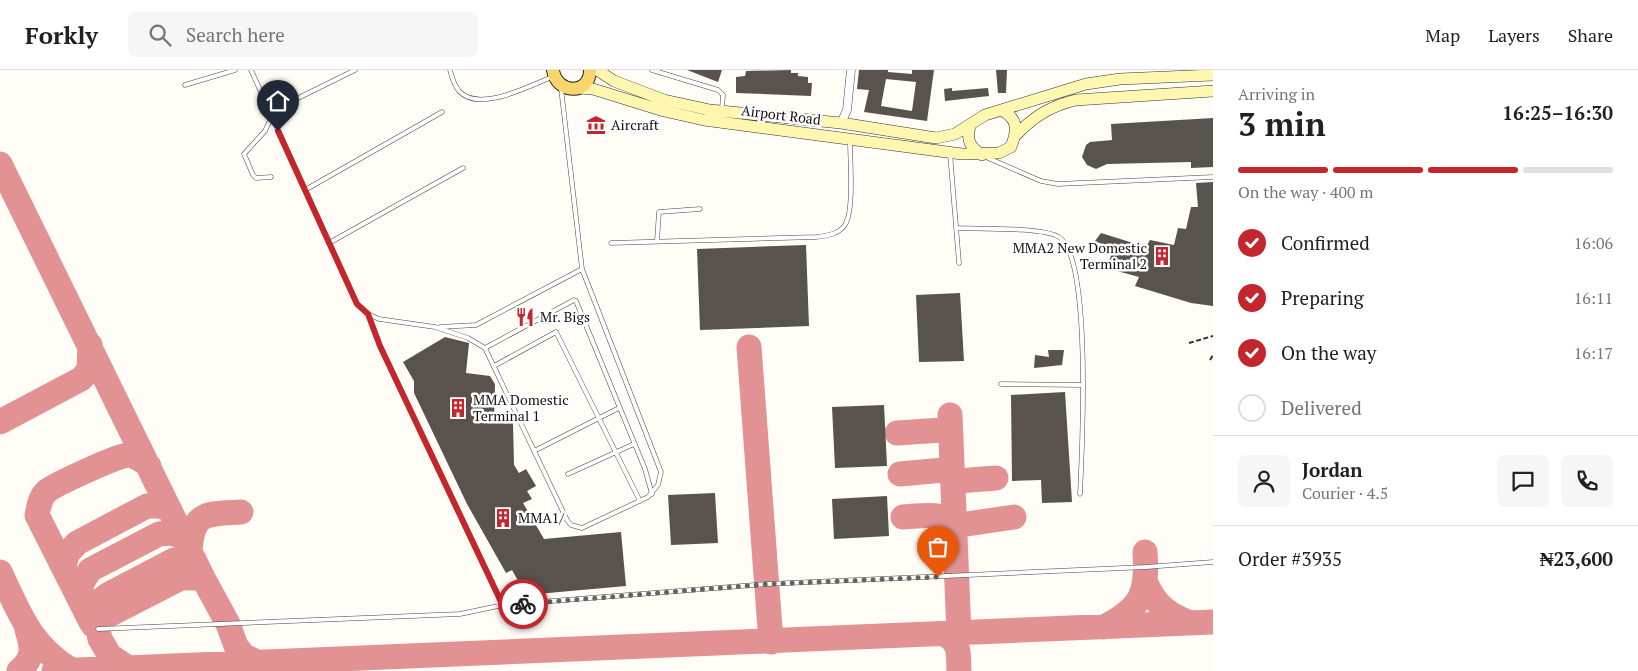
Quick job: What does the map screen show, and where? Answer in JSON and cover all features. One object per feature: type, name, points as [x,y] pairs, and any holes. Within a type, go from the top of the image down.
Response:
[{"type":"main road","points":[[556,77],[573,90],[580,88],[588,80],[590,70]]},
{"type":"main road","name":"Airport Road","points":[[597,70],[614,81],[664,100],[722,111],[841,123],[936,138],[950,136],[970,126]]},
{"type":"main road","points":[[1003,111],[1012,116],[1015,122],[1015,136],[1011,147],[998,153],[982,155],[970,144],[967,137],[970,126],[985,115],[1086,84],[1120,79],[1213,75]]},
{"type":"main road","name":"Airport Road","points":[[580,88],[593,89],[664,111],[704,120],[950,153],[982,155]]},
{"type":"main road","points":[[1015,136],[1028,122],[1056,104],[1076,100],[1213,91]]},
{"type":"street","points":[[841,123],[847,110],[851,70]]},
{"type":"lane","points":[[185,85],[235,70]]},
{"type":"lane","points":[[251,70],[357,304],[368,314],[379,319],[435,327],[468,338],[485,348],[567,520],[576,528],[590,526],[652,494],[658,485],[660,472],[582,270],[556,77],[494,100],[482,100],[460,93],[455,86],[450,70]]},
{"type":"lane","points":[[271,177],[256,178],[253,176],[244,154],[265,131],[271,114],[355,70]]},
{"type":"lane","points":[[652,70],[718,90],[723,95],[722,111]]},
{"type":"lane","points":[[305,190],[442,112]]},
{"type":"lane","points":[[611,243],[816,238],[837,232],[846,224],[850,208],[850,139]]},
{"type":"lane","points":[[950,153],[957,228],[958,263]]},
{"type":"lane","points":[[982,155],[1041,180],[1058,184],[1213,177]]},
{"type":"lane","points":[[329,243],[463,168]]},
{"type":"lane","points":[[657,242],[659,212],[700,209]]},
{"type":"lane","points":[[957,228],[1043,233],[1058,236],[1063,241],[1070,257],[1076,285],[1083,385],[1080,494]]},
{"type":"lane","points":[[435,327],[476,325],[582,270]]},
{"type":"lane","points":[[485,348],[574,300],[634,444],[652,494]]},
{"type":"lane","points":[[368,314],[380,346],[503,606]]},
{"type":"lane","points":[[494,366],[556,332],[640,501]]},
{"type":"lane","points":[[1001,384],[1083,385]]},
{"type":"lane","points":[[534,452],[619,408]]},
{"type":"lane","points":[[568,474],[634,444]]},
{"type":"lane","points":[[98,629],[460,614],[503,606],[768,584],[1116,569],[1213,562]]},
{"type":"path","points":[[1189,343],[1213,336]]},
{"type":"path","points":[[1210,360],[1213,354]]},
{"type":"building","points":[[687,70],[722,70],[718,82]]},
{"type":"building","points":[[791,70],[791,73],[798,73],[798,76],[808,77],[808,83],[812,83],[811,96],[736,93],[736,77],[745,76],[746,71]]},
{"type":"building","points":[[859,70],[888,70],[888,72],[912,74],[912,70],[934,70],[927,121],[864,112],[869,90],[857,89]],"holes":[[[886,79],[916,82],[912,111],[881,106]]]},
{"type":"building","points":[[996,70],[1007,70],[1006,93],[998,93]]},
{"type":"building","points":[[952,88],[952,91],[988,88],[989,96],[945,101],[944,89]]},
{"type":"building","points":[[1213,118],[1213,167],[1191,168],[1191,162],[1107,164],[1096,169],[1087,165],[1082,157],[1086,145],[1090,142],[1112,140],[1111,124]]},
{"type":"building","name":"MMA2 New Domestic Terminal 2","points":[[1213,182],[1213,306],[1191,303],[1135,286],[1139,277],[1117,271],[1118,264],[1109,262],[1113,249],[1095,241],[1101,233],[1146,247],[1150,240],[1174,245],[1178,228],[1186,229],[1191,207],[1198,207],[1196,183]]},
{"type":"building","points":[[806,245],[809,326],[700,330],[697,249]]},
{"type":"building","points":[[960,293],[964,361],[919,362],[916,295]]},
{"type":"building","points":[[445,337],[469,343],[466,373],[490,376],[495,384],[494,422],[513,423],[514,465],[519,473],[526,469],[536,486],[527,491],[532,499],[523,503],[544,539],[621,532],[626,586],[526,595],[512,570],[506,573],[467,504],[414,393],[414,381],[403,362]]},
{"type":"building","points":[[1048,350],[1064,350],[1062,365],[1034,368],[1035,355],[1049,357]]},
{"type":"building","points":[[1065,392],[1072,502],[1042,503],[1041,480],[1012,481],[1011,395]]},
{"type":"building","points":[[884,405],[887,466],[835,468],[832,407]]},
{"type":"building","points":[[715,493],[718,543],[671,545],[668,495]]},
{"type":"building","points":[[887,496],[889,536],[834,539],[832,499]]},
{"type":"taxiway","points":[[0,164],[203,578],[228,624],[236,646],[244,656],[257,662]]},
{"type":"taxiway","points":[[0,422],[81,379],[89,370],[90,345]]},
{"type":"taxiway","points":[[749,347],[771,642]]},
{"type":"taxiway","points":[[950,415],[959,634]]},
{"type":"taxiway","points":[[897,433],[943,430],[951,436]]},
{"type":"taxiway","points":[[127,667],[110,656],[100,639],[98,629],[91,622],[37,515],[41,499],[47,491],[101,464],[128,455],[134,456],[149,466]]},
{"type":"taxiway","points":[[900,474],[944,470],[952,476]]},
{"type":"taxiway","points":[[953,486],[958,481],[996,478]]},
{"type":"taxiway","points":[[64,568],[67,554],[77,543],[147,506],[161,506],[170,510]]},
{"type":"taxiway","points":[[190,551],[194,528],[204,517],[219,513],[241,512]]},
{"type":"taxiway","points":[[903,517],[937,516],[954,525]]},
{"type":"taxiway","points":[[954,528],[960,525],[1014,517]]},
{"type":"taxiway","points":[[80,600],[82,583],[90,570],[159,534],[171,533],[183,537]]},
{"type":"taxiway","points":[[1104,627],[1126,613],[1140,598],[1145,579],[1145,552]]},
{"type":"taxiway","points":[[91,622],[96,604],[109,594],[174,560],[187,560],[196,564]]},
{"type":"taxiway","points":[[0,572],[20,615],[36,639],[45,650],[71,670]]},
{"type":"taxiway","points":[[93,625],[95,617],[102,614],[111,614],[181,578],[203,578]]},
{"type":"taxiway","points":[[1145,581],[1153,596],[1163,608],[1190,623]]},
{"type":"taxiway","points":[[54,671],[1213,622]]},
{"type":"taxiway","points":[[19,671],[27,662],[31,652],[27,630]]},
{"type":"taxiway","points":[[946,635],[951,638],[956,646],[959,671]]},
{"type":"way so far","points":[[523,604],[768,584],[938,577]]},
{"type":"place","name":"Aircraft","points":[[596,125]]},
{"type":"place","name":"MMA2 New Domestic Terminal 2","points":[[1162,256]]},
{"type":"place","name":"Mr. Bigs","points":[[525,317]]},
{"type":"place","name":"MMA Domestic Terminal 1","points":[[458,408]]},
{"type":"place","name":"MMA1/","points":[[503,518]]},
{"type":"route","points":[[278,131],[357,304],[368,314],[380,346],[503,606],[523,604]]}]
